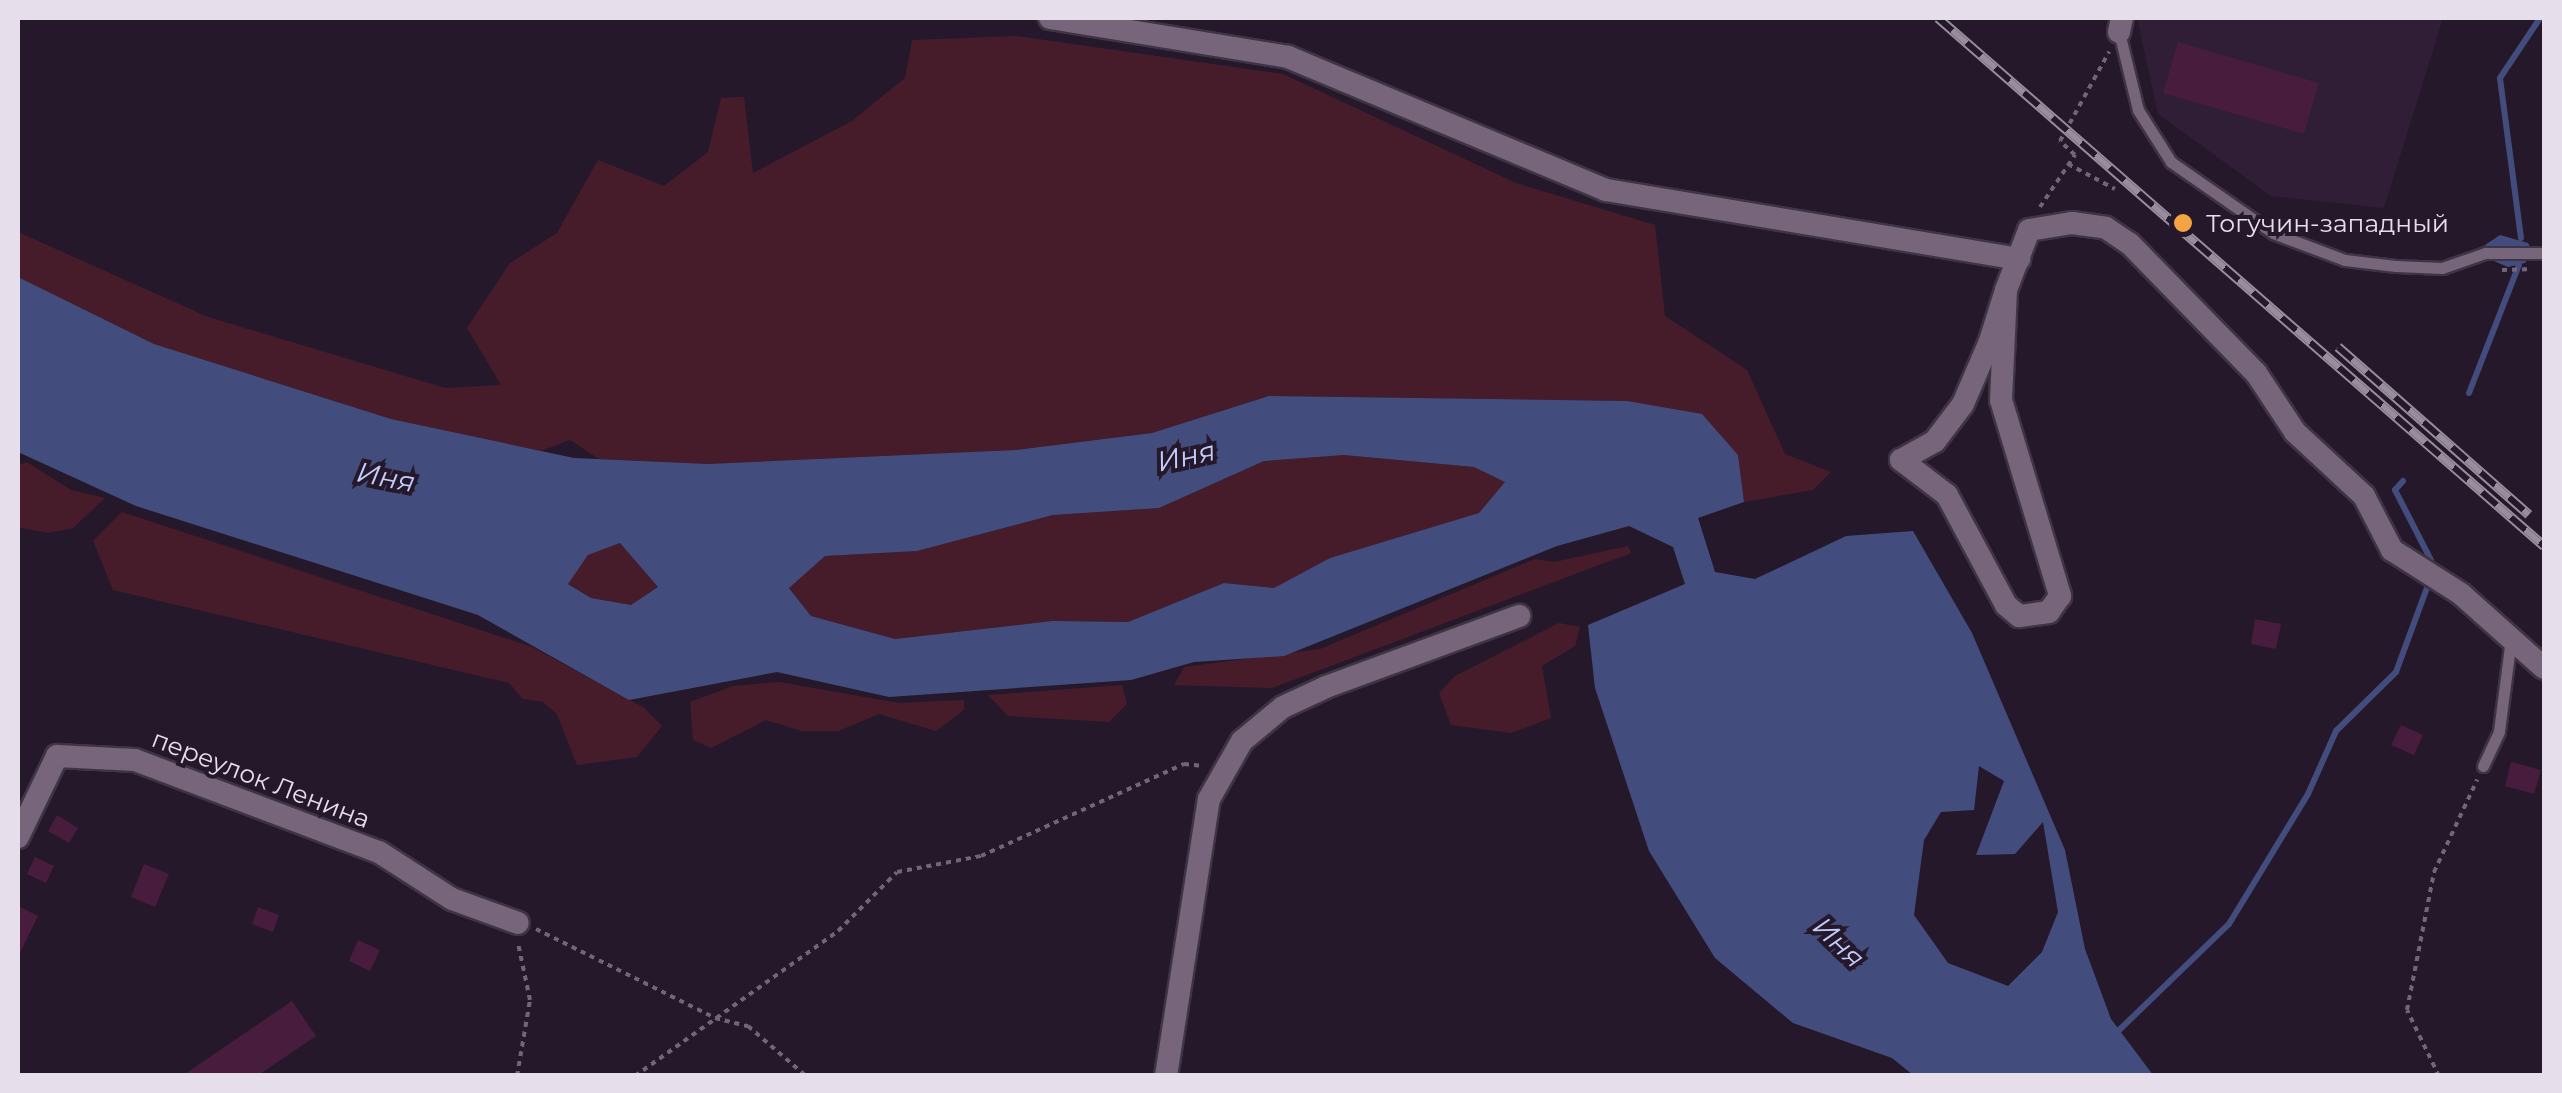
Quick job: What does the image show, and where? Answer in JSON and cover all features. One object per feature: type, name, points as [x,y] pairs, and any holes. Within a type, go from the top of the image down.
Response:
[{"type":"street","points":[[1050,18],[1288,56],[1606,190],[2019,259]]},
{"type":"street","points":[[2006,290],[2001,400],[2060,596],[2049,612],[2019,616],[2006,604],[1947,495],[1901,460],[1935,441],[1963,404],[2006,290],[2030,230],[2043,224],[2106,228],[2130,244],[2256,373],[2273,405],[2364,496],[2392,550],[2511,638],[2544,668]]},
{"type":"street","points":[[1166,1076],[1209,799],[1223,768],[1242,741],[1284,707],[1519,616]]},
{"type":"street","name":"переулок Ленина","points":[[18,837],[57,756],[134,760],[379,852],[452,899],[513,921]]},
{"type":"lane","points":[[2120,25],[2138,110],[2172,162],[2273,232],[2345,260],[2396,266],[2442,268],[2484,252],[2544,252]]},
{"type":"lane","points":[[2483,766],[2499,731],[2511,638]]},
{"type":"path","points":[[2030,230],[2075,155],[2060,142],[2120,25]]},
{"type":"path","points":[[2068,164],[2114,190]]},
{"type":"path","points":[[2504,270],[2523,272]]},
{"type":"path","points":[[635,1076],[838,931],[897,872],[981,856],[1184,764],[1223,768]]},
{"type":"path","points":[[2439,1076],[2407,1010],[2434,872],[2483,766]]},
{"type":"path","points":[[513,921],[560,937],[716,1018],[748,1026],[806,1076]]},
{"type":"path","points":[[513,921],[525,959],[530,1000],[517,1076]]},
{"type":"shaded area","points":[[2137,18],[2443,18],[2384,208],[2271,196],[2158,114]]},
{"type":"shaded area","points":[[1017,36],[1283,74],[1516,183],[1655,225],[1665,316],[1747,370],[1785,454],[1831,472],[1813,490],[1744,502],[1738,455],[1627,401],[1269,396],[1152,433],[1015,450],[708,464],[599,459],[570,440],[541,451],[391,419],[154,344],[18,277],[18,232],[208,317],[445,388],[501,385],[467,328],[510,263],[557,233],[598,160],[664,186],[708,152],[721,98],[744,97],[753,173],[852,121],[905,78],[912,40]]},
{"type":"shaded area","points":[[1344,455],[1474,467],[1506,482],[1479,513],[1330,558],[1274,588],[1224,583],[1128,622],[1052,621],[895,639],[811,616],[789,587],[825,556],[917,551],[1053,515],[1159,508],[1264,461]]},
{"type":"shaded area","points":[[27,462],[71,490],[105,498],[73,528],[48,533],[18,527],[18,465]]},
{"type":"shaded area","points":[[122,512],[532,647],[643,707],[662,726],[637,757],[577,765],[557,714],[543,702],[523,699],[509,683],[113,590],[93,541]]},
{"type":"shaded area","points":[[620,543],[658,587],[631,605],[591,598],[568,583],[588,555]]},
{"type":"shaded area","points":[[1628,546],[1631,553],[1272,688],[1174,685],[1184,667],[1320,649],[1535,559],[1554,562]]},
{"type":"shaded area","points":[[1559,623],[1580,627],[1575,646],[1542,666],[1551,718],[1511,733],[1451,725],[1439,693],[1455,676]]},
{"type":"shaded area","points":[[779,682],[899,703],[964,700],[964,710],[936,731],[879,714],[838,731],[802,731],[766,720],[711,748],[693,740],[690,702],[733,686]]},
{"type":"shaded area","points":[[1122,685],[1127,704],[1109,722],[1008,716],[988,695]]},
{"type":"water","points":[[2500,235],[2528,243],[2533,252],[2525,263],[2508,267],[2487,258],[2482,247]]},
{"type":"water","name":"Иня","points":[[18,277],[154,344],[391,419],[574,458],[708,464],[1015,450],[1152,433],[1269,396],[1627,401],[1702,414],[1738,455],[1744,502],[1698,518],[1715,572],[1755,579],[1846,536],[1913,531],[1972,633],[2065,850],[2085,949],[2111,1019],[2153,1075],[1913,1075],[1892,1058],[1793,1023],[1715,958],[1649,851],[1595,688],[1588,625],[1685,584],[1673,547],[1629,526],[1557,546],[1284,656],[1194,662],[1131,680],[889,697],[777,672],[629,700],[478,615],[136,506],[18,452]],"holes":[[[1344,455],[1474,467],[1505,482],[1479,513],[1330,558],[1274,588],[1224,583],[1128,622],[1052,621],[895,639],[811,616],[789,588],[825,556],[917,551],[1053,515],[1159,508],[1264,461]],[[620,543],[658,587],[631,605],[591,598],[568,584],[588,555]],[[1979,766],[2004,781],[1976,855],[2015,854],[2043,822],[2058,912],[2042,952],[2008,986],[1948,963],[1914,915],[1924,840],[1941,812],[1974,810]]]},
{"type":"building","points":[[2178,42],[2319,83],[2304,134],[2163,93]]},
{"type":"building","points":[[2255,619],[2281,624],[2276,649],[2251,644]]},
{"type":"building","points":[[2401,725],[2423,735],[2414,755],[2391,745]]},
{"type":"building","points":[[2511,762],[2541,770],[2534,794],[2505,786]]},
{"type":"building","points":[[57,815],[78,828],[69,843],[48,831]]},
{"type":"building","points":[[35,857],[54,866],[46,883],[27,874]]},
{"type":"building","points":[[144,864],[169,874],[155,907],[131,897]]},
{"type":"building","points":[[18,906],[38,916],[18,957]]},
{"type":"building","points":[[258,907],[279,915],[273,932],[252,924]]},
{"type":"building","points":[[358,940],[380,950],[370,971],[349,961]]},
{"type":"building","points":[[292,1001],[316,1036],[257,1076],[182,1076]]},
{"type":"waterway","points":[[2521,238],[2500,78],[2540,18]]},
{"type":"waterway","points":[[2469,393],[2519,265]]},
{"type":"waterway","points":[[2403,481],[2395,490],[2431,560]]},
{"type":"waterway","points":[[2113,1036],[2229,924],[2308,794],[2336,731],[2396,672],[2428,585]]},
{"type":"railway","points":[[1938,18],[2544,546]]},
{"type":"railway","points":[[2338,347],[2529,515]]},
{"type":"place","name":"Тогучин-западный","points":[[2183,223]]}]
